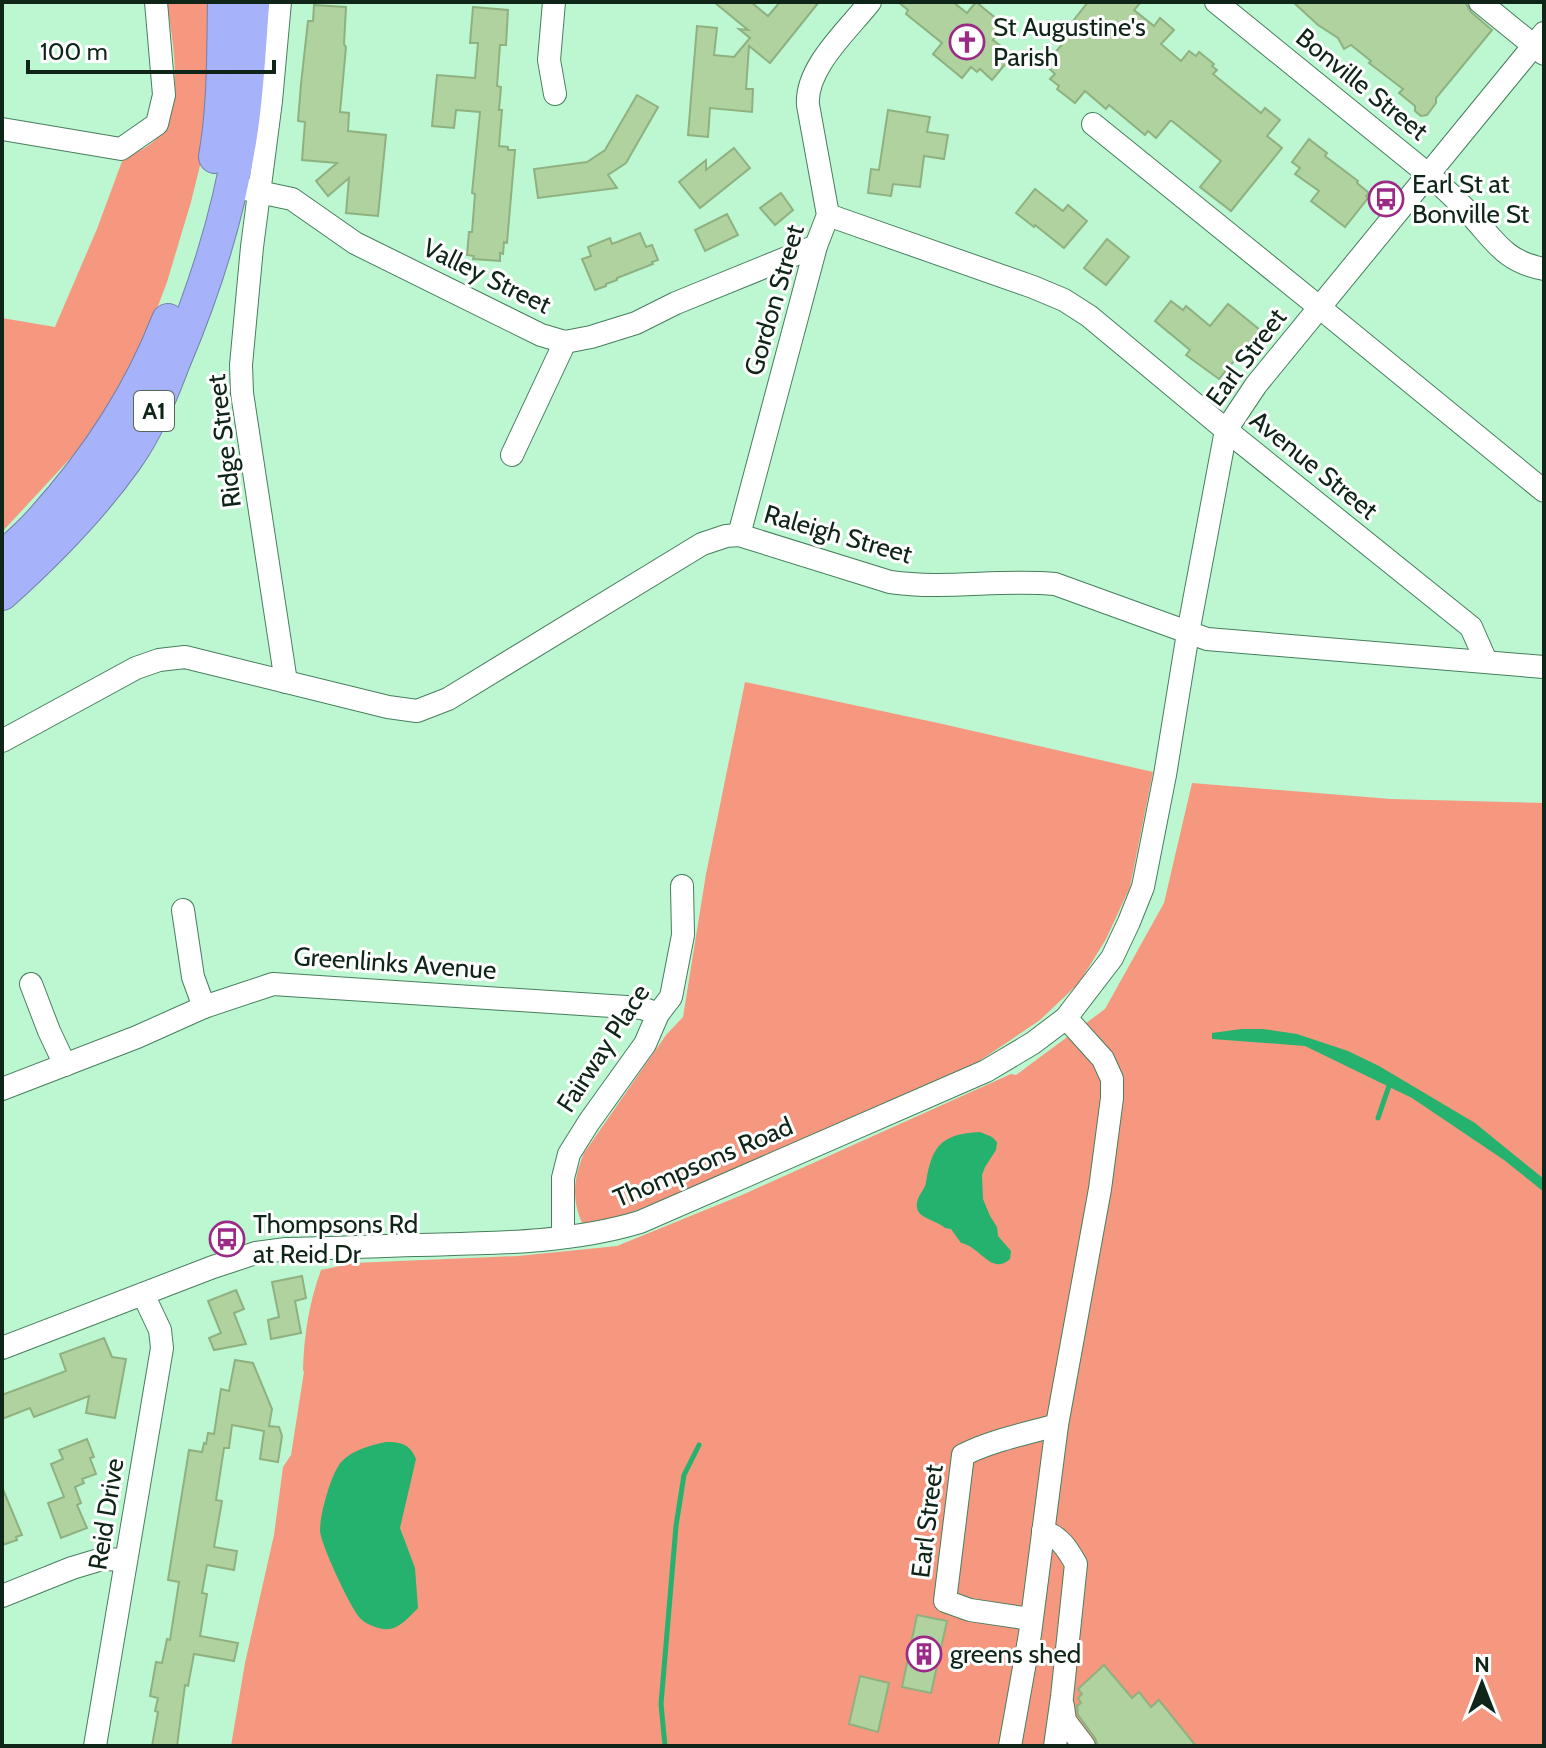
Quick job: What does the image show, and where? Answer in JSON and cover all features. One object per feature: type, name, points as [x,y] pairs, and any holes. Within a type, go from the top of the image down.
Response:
[{"type":"highway","name":"A1","points":[[2,558],[37,526],[85,469],[132,398],[162,337],[196,240],[216,155],[223,75],[224,2]]},
{"type":"highway","name":"A1","points":[[2,594],[89,506],[127,459],[156,406],[195,312],[214,256],[245,189],[241,135],[253,2]]},
{"type":"street","points":[[2,129],[121,149],[157,124],[164,95],[156,2]]},
{"type":"street","name":"Ridge Street","points":[[280,2],[271,101],[245,189],[252,247],[241,365],[242,393],[286,682]]},
{"type":"street","points":[[554,2],[549,60],[555,94]]},
{"type":"street","name":"Gordon Street","points":[[739,535],[816,246],[828,215],[808,105],[809,87],[817,68],[870,2]]},
{"type":"street","name":"Bonville Street","points":[[1216,2],[1429,175],[1457,200],[1498,246],[1527,266],[1544,269]]},
{"type":"street","points":[[1480,2],[1541,44]]},
{"type":"street","name":"Earl Street","points":[[1143,887],[1226,430],[1256,385],[1319,307],[1541,44]]},
{"type":"street","points":[[1093,124],[1544,491]]},
{"type":"street","name":"Valley Street","points":[[245,189],[292,199],[355,243],[541,335],[565,342],[636,323],[676,303],[816,246]]},
{"type":"street","name":"Avenue Street","points":[[828,215],[1064,300],[1089,316],[1471,627],[1486,661]]},
{"type":"street","points":[[512,455],[565,342]]},
{"type":"street","name":"Raleigh Street","points":[[2,741],[136,668],[159,660],[185,657],[388,707],[417,711],[448,699],[702,544],[739,535],[901,584],[1055,584],[1207,639],[1544,667]]},
{"type":"street","name":"Fairway Place","points":[[563,1237],[563,1178],[569,1154],[645,1044],[658,1014],[671,997],[683,935],[682,886]]},
{"type":"street","name":"Thompsons Road","points":[[2,1348],[256,1253],[286,1249],[493,1243],[614,1230],[640,1222],[986,1071],[1033,1043],[1066,1018],[1112,958],[1143,887]]},
{"type":"street","points":[[183,910],[193,977],[204,1007]]},
{"type":"street","points":[[31,984],[65,1065]]},
{"type":"street","name":"Greenlinks Avenue","points":[[2,1089],[137,1037],[204,1007],[273,984],[642,1008],[658,1014]]},
{"type":"street","points":[[1010,1746],[1057,1425],[1100,1189],[1112,1088],[1112,1079],[1103,1059],[1066,1018]]},
{"type":"street","name":"Reid Drive","points":[[95,1746],[162,1348],[160,1330],[143,1294]]},
{"type":"street","name":"Earl Street","points":[[1031,1619],[970,1610],[945,1601],[963,1455],[989,1443],[1057,1425]]},
{"type":"street","points":[[1043,1531],[1053,1534],[1065,1545],[1076,1564],[1055,1746]]},
{"type":"street","points":[[2,1596],[102,1559],[126,1560]]},
{"type":"street","points":[[1062,1697],[1065,1721],[1084,1746]]},
{"type":"shaded area","points":[[167,2],[208,2],[212,117],[167,282],[130,381],[78,450],[2,532],[2,318],[55,327],[124,156],[146,147],[161,133],[170,114],[174,93],[175,70]]},
{"type":"shaded area","points":[[745,682],[1153,772],[1130,887],[1106,939],[1079,983],[1040,1020],[975,1064],[625,1215],[592,1224],[582,1223],[575,1188],[584,1153],[666,1035],[683,1017],[706,874]]},
{"type":"shaded area","points":[[1192,783],[1391,799],[1544,803],[1544,1746],[231,1746],[245,1663],[274,1535],[283,1467],[291,1455],[304,1372],[308,1319],[321,1270],[354,1263],[518,1256],[617,1246],[742,1195],[1011,1074],[1016,1075],[1105,1009],[1164,903]]},
{"type":"shaded area","points":[[1241,1029],[1297,1034],[1348,1051],[1379,1066],[1475,1123],[1544,1179],[1544,1192],[1504,1160],[1412,1098],[1305,1046],[1212,1039],[1212,1033]]},
{"type":"shaded area","points":[[980,1132],[997,1142],[996,1150],[982,1175],[983,1199],[997,1227],[998,1236],[1011,1251],[1010,1259],[997,1264],[961,1243],[951,1229],[926,1218],[917,1209],[935,1151],[947,1139]]},
{"type":"shaded area","points":[[386,1442],[404,1445],[416,1459],[400,1528],[415,1568],[418,1608],[401,1624],[385,1629],[367,1623],[356,1613],[325,1549],[320,1531],[327,1494],[342,1461],[368,1446]]},
{"type":"building","points":[[714,2],[751,2],[768,16],[780,2],[819,2],[770,63],[749,46],[746,89],[753,89],[752,112],[710,108],[708,137],[688,135],[697,26],[717,28],[714,55],[734,57],[750,38],[739,29],[748,30]]},
{"type":"building","name":"St Augustine's Parish","points":[[898,2],[953,2],[967,13],[976,2],[1004,25],[993,40],[1013,55],[992,80],[980,69],[977,72],[971,67],[962,78],[933,54],[942,43],[906,14],[908,10]]},
{"type":"building","points":[[1088,2],[1141,2],[1134,10],[1154,26],[1160,18],[1174,30],[1161,44],[1181,61],[1189,51],[1196,56],[1199,52],[1214,64],[1212,66],[1217,70],[1213,74],[1261,113],[1265,108],[1280,120],[1267,136],[1282,148],[1231,211],[1200,187],[1221,161],[1172,121],[1156,138],[1148,131],[1145,135],[1109,105],[1106,109],[1085,91],[1075,103],[1050,79],[1055,74],[1045,65],[1078,25],[1073,21]]},
{"type":"building","points":[[1293,2],[1465,2],[1471,12],[1492,30],[1436,98],[1427,115],[1421,116],[1415,111],[1415,106],[1399,93],[1403,89],[1351,45],[1344,49],[1338,38]]},
{"type":"building","points":[[314,5],[346,7],[340,112],[349,113],[348,131],[386,135],[378,216],[346,213],[349,178],[328,196],[316,181],[337,163],[302,160],[305,122],[298,121],[308,21],[313,21]]},
{"type":"building","points":[[473,7],[508,10],[506,45],[500,45],[497,86],[501,87],[499,110],[502,110],[499,146],[515,150],[507,243],[504,242],[500,261],[473,259],[474,256],[467,255],[469,232],[472,232],[475,194],[472,193],[480,112],[456,110],[454,128],[432,126],[437,75],[475,78],[478,43],[470,43]]},
{"type":"building","points":[[637,95],[658,107],[626,163],[608,175],[617,188],[538,198],[534,169],[587,162],[605,150]]},
{"type":"building","points":[[888,110],[930,117],[927,132],[948,135],[944,159],[924,156],[920,187],[893,184],[891,196],[868,193],[871,169],[879,170]]},
{"type":"building","points":[[1309,139],[1369,193],[1345,227],[1311,201],[1319,191],[1295,174],[1300,168],[1292,162]]},
{"type":"building","points":[[734,148],[750,168],[700,208],[679,182],[706,160],[706,170]]},
{"type":"building","points":[[1035,189],[1063,211],[1068,205],[1087,221],[1064,248],[1016,213]]},
{"type":"building","points":[[781,193],[793,210],[775,225],[760,208]]},
{"type":"building","points":[[727,214],[738,235],[705,251],[695,230]]},
{"type":"building","points":[[640,233],[646,247],[652,245],[658,260],[595,290],[582,259],[591,256],[588,247],[610,238],[612,244]]},
{"type":"building","points":[[1107,239],[1129,257],[1106,285],[1084,268]]},
{"type":"building","points":[[1171,301],[1183,310],[1186,306],[1210,326],[1228,304],[1260,330],[1219,379],[1186,355],[1190,350],[1155,321]]},
{"type":"building","points":[[302,1276],[306,1298],[295,1301],[301,1333],[271,1339],[268,1320],[279,1317],[272,1282]]},
{"type":"building","points":[[236,1290],[244,1309],[234,1313],[246,1344],[214,1350],[209,1338],[221,1333],[208,1301]]},
{"type":"building","points":[[104,1338],[112,1357],[126,1359],[115,1418],[86,1413],[89,1396],[34,1417],[30,1408],[2,1419],[2,1395],[66,1371],[60,1354]]},
{"type":"building","points":[[235,1360],[253,1363],[272,1409],[269,1426],[279,1427],[282,1436],[278,1462],[260,1459],[264,1431],[232,1425],[229,1448],[224,1448],[216,1500],[222,1501],[214,1547],[237,1551],[234,1570],[207,1565],[202,1593],[207,1594],[200,1636],[238,1643],[234,1661],[194,1654],[188,1686],[185,1685],[177,1746],[152,1746],[158,1698],[150,1696],[156,1662],[162,1663],[167,1639],[170,1640],[179,1582],[168,1580],[189,1450],[202,1452],[208,1433],[214,1434],[221,1389],[229,1391]]},
{"type":"building","points":[[87,1439],[96,1474],[82,1479],[84,1483],[75,1487],[81,1503],[77,1505],[87,1528],[61,1538],[48,1503],[64,1497],[51,1464],[63,1459],[59,1450]]},
{"type":"building","points":[[2,1487],[22,1535],[2,1545]]},
{"type":"building","name":"greens shed","points":[[917,1615],[947,1621],[931,1693],[902,1687]]},
{"type":"building","points":[[1104,1665],[1132,1698],[1139,1692],[1151,1707],[1159,1700],[1196,1746],[1098,1746],[1078,1715],[1077,1706],[1081,1703],[1078,1698],[1082,1694],[1078,1689]]},
{"type":"building","name":"greens shed","points":[[860,1676],[889,1683],[878,1732],[849,1724]]},
{"type":"waterway","points":[[1378,1118],[1390,1083]]},
{"type":"waterway","points":[[665,1746],[661,1704],[676,1526],[684,1475],[699,1445]]},
{"type":"place","name":"St Augustine's Parish","points":[[967,42]]},
{"type":"place","name":"Earl St at Bonville St","points":[[1386,199]]},
{"type":"place","name":"Thompsons Rd at Reid Dr","points":[[227,1239]]},
{"type":"place","name":"greens shed","points":[[924,1654]]}]
